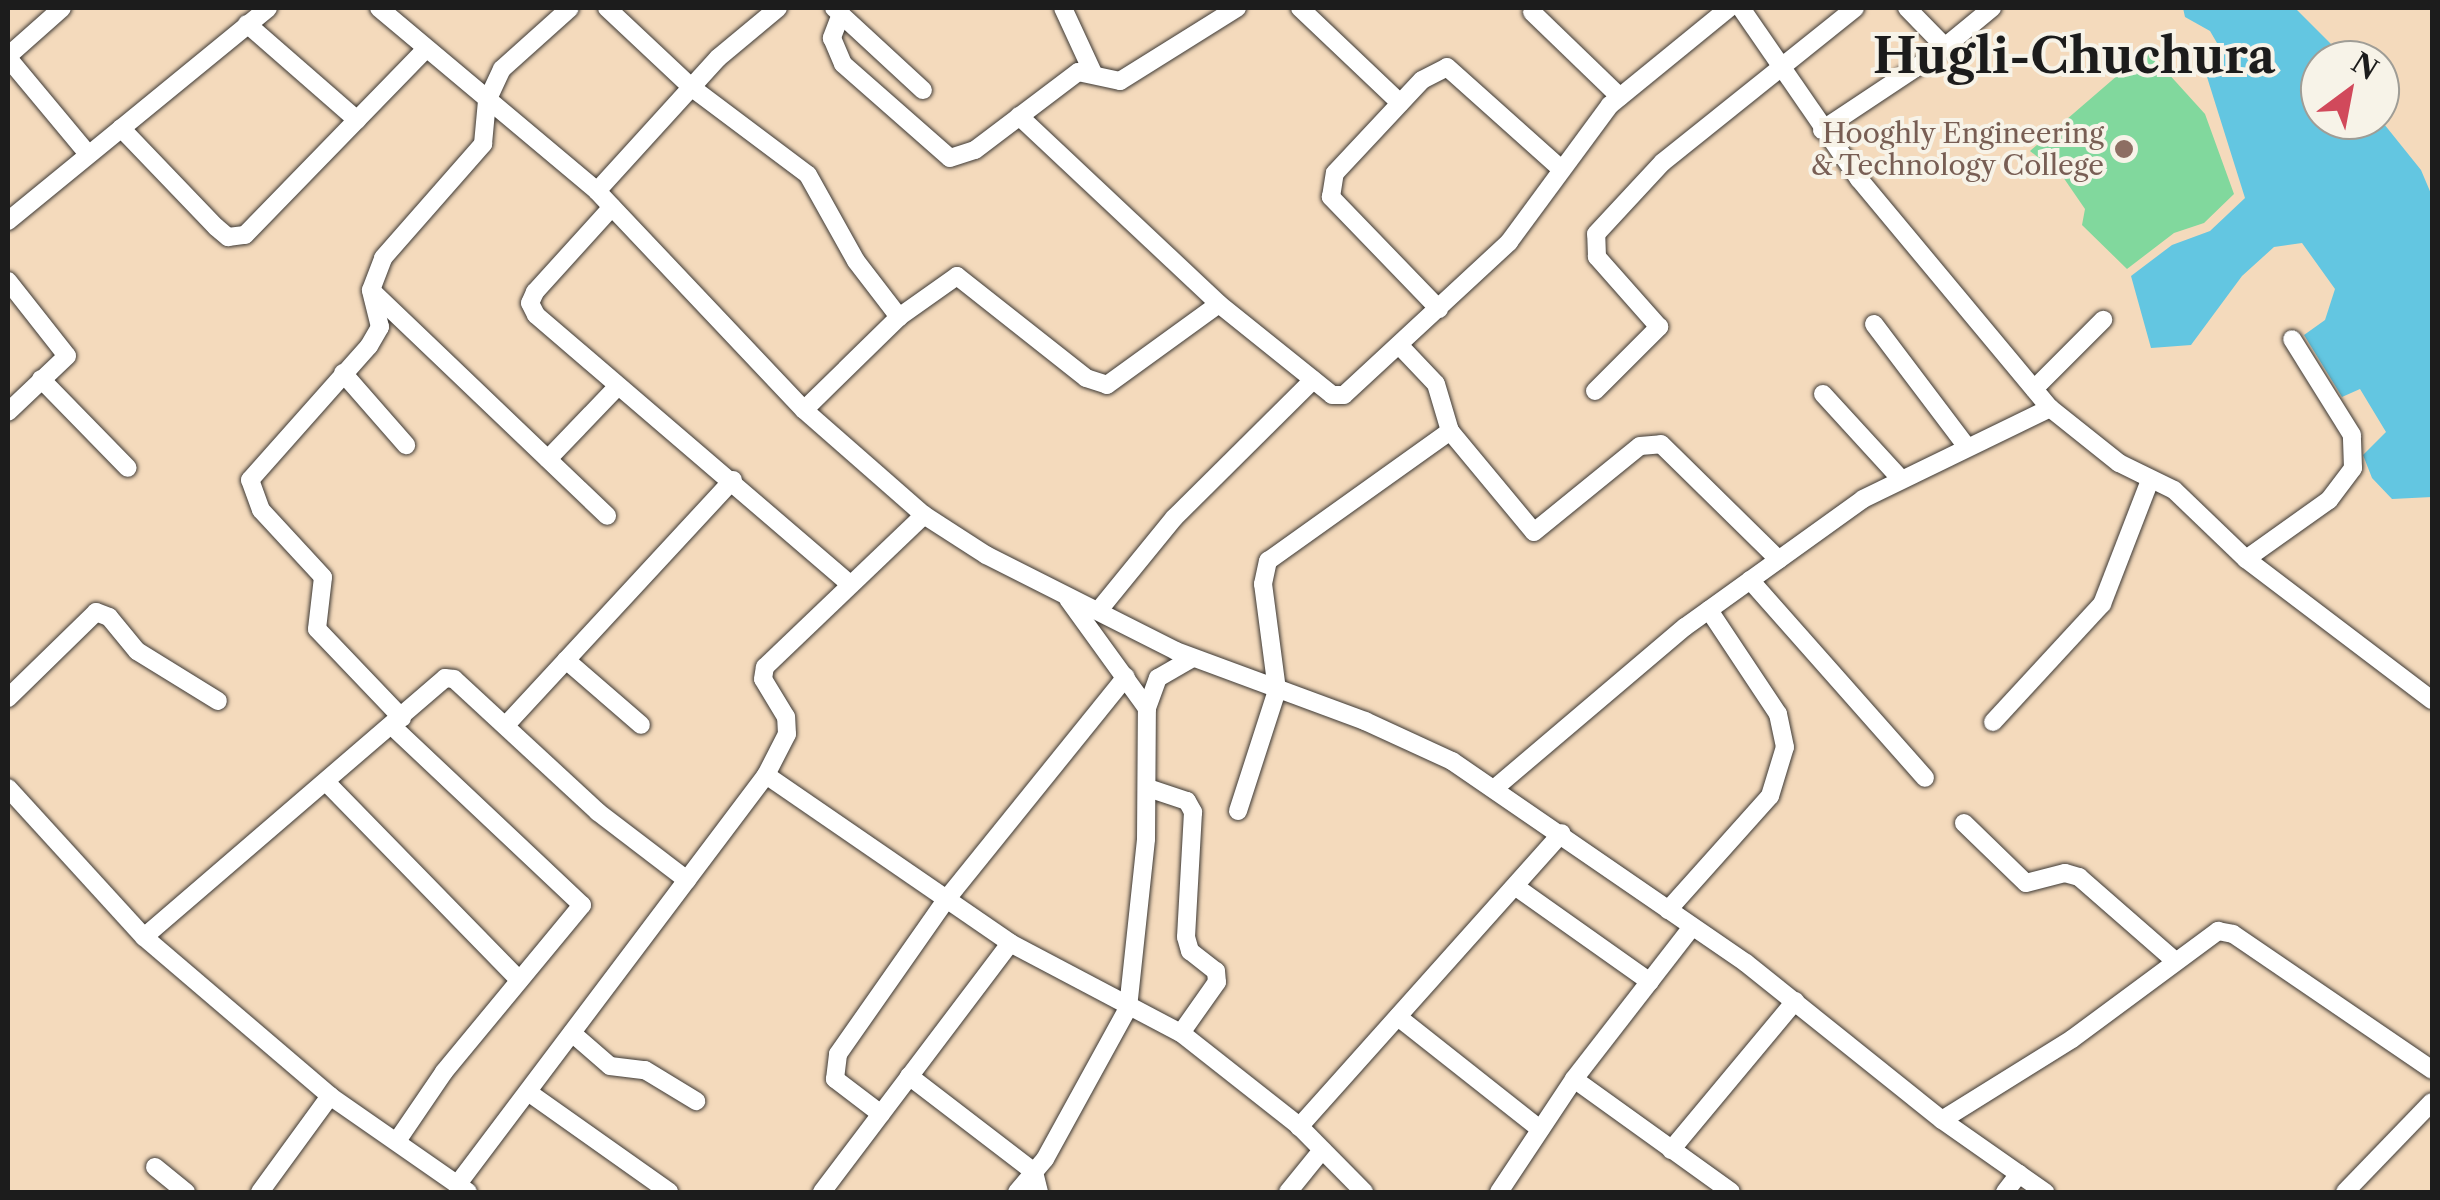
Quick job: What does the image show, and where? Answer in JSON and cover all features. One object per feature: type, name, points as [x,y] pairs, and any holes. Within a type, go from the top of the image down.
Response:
[{"type":"street","points":[[62,8],[8,57],[88,154]]},
{"type":"street","points":[[8,221],[268,8]]},
{"type":"street","points":[[379,8],[597,191],[804,410],[924,515],[1068,598],[1192,658],[1407,739],[1495,788],[1795,1001],[1942,1120],[2045,1192]]},
{"type":"street","points":[[396,1141],[518,980],[582,905],[397,722],[317,628],[323,577],[251,493],[256,466],[344,373],[380,327],[371,290],[383,258],[483,144],[486,101],[502,68],[570,8]]},
{"type":"street","points":[[607,8],[691,88],[808,175],[856,261],[900,316]]},
{"type":"street","points":[[597,191],[691,88],[778,8]]},
{"type":"street","points":[[1063,8],[1093,73]]},
{"type":"street","points":[[838,11],[832,38],[843,64],[950,158],[963,158],[1078,72],[1120,81],[1237,8]]},
{"type":"street","points":[[1300,8],[1400,103]]},
{"type":"street","points":[[1019,116],[1219,304],[1313,380],[1344,395],[1519,231],[1561,169],[1620,97],[1730,8]]},
{"type":"street","points":[[1741,8],[1777,68],[1822,130],[2050,408],[2096,447],[2192,504],[2246,559],[2432,700]]},
{"type":"street","points":[[1594,391],[1659,327],[1597,256],[1596,234],[1663,162],[1855,8]]},
{"type":"street","points":[[1907,8],[1945,47]]},
{"type":"street","points":[[1959,8],[1973,24]]},
{"type":"street","points":[[1822,130],[1945,47],[1992,8]]},
{"type":"street","points":[[838,11],[922,90]]},
{"type":"street","points":[[1532,12],[1620,97]]},
{"type":"street","points":[[247,24],[357,120]]},
{"type":"street","points":[[121,128],[228,237],[245,235],[426,50]]},
{"type":"street","points":[[1438,309],[1331,197],[1329,187],[1400,103],[1422,80],[1447,68],[1561,169]]},
{"type":"street","points":[[612,207],[530,303],[616,388],[733,480],[848,582]]},
{"type":"street","points":[[804,410],[900,316],[946,281],[968,278],[1086,378],[1107,386],[1219,304]]},
{"type":"street","points":[[8,281],[66,356],[8,412]]},
{"type":"street","points":[[371,290],[607,516]]},
{"type":"street","points":[[2034,389],[2103,320]]},
{"type":"street","points":[[1874,324],[1966,447]]},
{"type":"street","points":[[2246,559],[2329,500],[2354,468],[2352,434],[2292,340]]},
{"type":"street","points":[[1400,346],[1436,384],[1450,431],[1534,532],[1640,446],[1660,444],[1778,560]]},
{"type":"street","points":[[344,373],[406,445]]},
{"type":"street","points":[[42,380],[128,468]]},
{"type":"street","points":[[1098,610],[1174,518],[1313,380]]},
{"type":"street","points":[[548,459],[616,388]]},
{"type":"street","points":[[1823,394],[1900,478]]},
{"type":"street","points":[[1495,788],[1709,610],[1778,560],[1900,478],[2050,408]]},
{"type":"street","points":[[1238,810],[1277,690],[1263,584],[1268,561],[1450,431]]},
{"type":"street","points":[[506,725],[733,480]]},
{"type":"street","points":[[1993,722],[2102,604],[2150,480]]},
{"type":"street","points":[[8,788],[144,938],[330,1096],[463,1189],[528,1092],[766,776],[787,734],[786,717],[763,679],[766,667],[848,582],[924,515]]},
{"type":"street","points":[[1750,580],[1925,778]]},
{"type":"street","points":[[1068,598],[1148,708]]},
{"type":"street","points":[[1668,910],[1770,796],[1786,747],[1778,714],[1709,610]]},
{"type":"street","points":[[8,698],[96,612],[108,617],[138,651],[218,701]]},
{"type":"street","points":[[1017,1192],[1034,1172],[1128,1008],[1148,788],[1148,708],[1158,678],[1192,658]]},
{"type":"street","points":[[566,660],[641,725]]},
{"type":"street","points":[[881,1114],[836,1079],[832,1066],[945,902],[1126,677]]},
{"type":"street","points":[[144,938],[328,784],[445,678],[506,725],[598,812],[687,880]]},
{"type":"street","points":[[766,776],[852,830],[945,902],[1010,943],[1180,1033],[1300,1127],[1364,1192]]},
{"type":"street","points":[[328,784],[518,980]]},
{"type":"street","points":[[1148,788],[1187,800],[1193,812],[1186,936],[1190,952],[1216,971],[1217,982],[1180,1033]]},
{"type":"street","points":[[1964,823],[2026,884],[2066,873],[2079,877],[2172,959]]},
{"type":"street","points":[[1300,1127],[1562,833]]},
{"type":"street","points":[[1516,887],[1650,982]]},
{"type":"street","points":[[1499,1192],[1574,1079],[1692,928]]},
{"type":"street","points":[[1942,1120],[2072,1039],[2211,933],[2234,934],[2432,1070]]},
{"type":"street","points":[[822,1192],[1010,943]]},
{"type":"street","points":[[1671,1150],[1795,1001]]},
{"type":"street","points":[[1398,1017],[1540,1129]]},
{"type":"street","points":[[572,1033],[610,1066],[644,1070],[696,1101]]},
{"type":"street","points":[[910,1076],[1034,1172],[1039,1192]]},
{"type":"street","points":[[1574,1079],[1671,1150],[1704,1185],[1730,1192]]},
{"type":"street","points":[[528,1092],[669,1192]]},
{"type":"street","points":[[260,1192],[330,1096]]},
{"type":"street","points":[[2345,1192],[2432,1102]]},
{"type":"street","points":[[1288,1192],[1322,1150]]},
{"type":"street","points":[[155,1167],[186,1192]]},
{"type":"street","points":[[2006,1192],[2019,1174]]},
{"type":"green space","points":[[2147,50],[2205,114],[2234,194],[2204,223],[2174,233],[2127,269],[2082,225],[2085,209],[2063,177],[2030,151]]},
{"type":"water","points":[[2183,8],[2295,8],[2327,40],[2300,40],[2300,140],[2397,140],[2421,170],[2432,196],[2432,497],[2392,499],[2372,478],[2363,455],[2386,432],[2360,389],[2342,397],[2304,335],[2325,320],[2335,289],[2302,243],[2274,247],[2242,276],[2191,345],[2151,348],[2131,276],[2172,245],[2210,231],[2245,198],[2207,77],[2224,55],[2210,31],[2185,17]]},
{"type":"place","name":"Hooghly Engineering & Technology College","points":[[2124,149]]},
{"type":"district","name":"Hugli-Chuchura","points":[[2074,56]]}]
